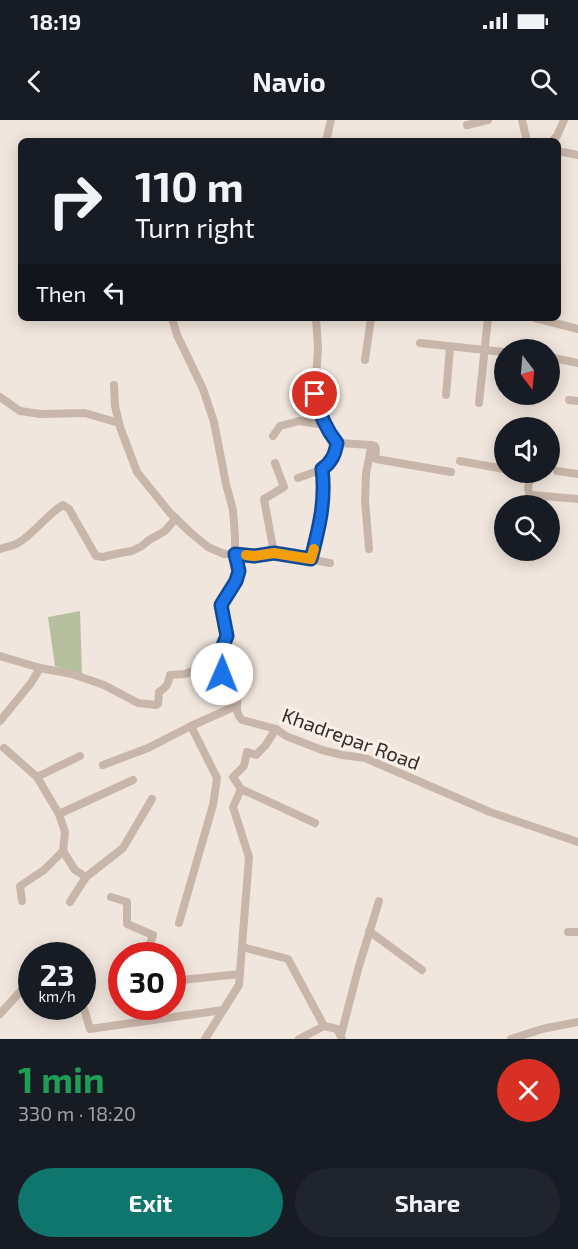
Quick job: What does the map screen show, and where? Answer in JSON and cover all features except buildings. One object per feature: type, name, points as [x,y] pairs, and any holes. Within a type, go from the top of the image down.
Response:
[{"type":"street","points":[[327,138],[331,120]]},
{"type":"street","points":[[467,125],[488,120]]},
{"type":"street","points":[[522,120],[526,138]]},
{"type":"street","points":[[555,138],[564,120]]},
{"type":"street","points":[[561,152],[578,155]]},
{"type":"street","points":[[0,656],[40,668],[72,674],[104,685],[138,703],[156,705],[159,692],[166,688],[170,675],[185,674],[216,662],[227,636],[221,605],[236,581],[239,571],[235,554],[233,510],[216,437],[217,431],[203,389],[177,335],[173,321]]},
{"type":"street","points":[[297,478],[322,469],[330,463],[337,443],[319,412],[315,394],[318,348],[316,321]]},
{"type":"street","points":[[364,360],[370,321]]},
{"type":"street","points":[[479,403],[488,321]]},
{"type":"street","points":[[547,321],[578,329]]},
{"type":"street","points":[[420,343],[494,351]]},
{"type":"street","points":[[446,395],[450,346]]},
{"type":"street","points":[[560,359],[578,363]]},
{"type":"street","points":[[114,385],[119,423],[137,472],[191,534],[208,547],[224,554],[254,556],[274,553],[330,563]]},
{"type":"street","points":[[0,398],[20,411],[41,414],[85,413],[119,423]]},
{"type":"street","points":[[273,436],[280,426],[300,422],[325,425]]},
{"type":"street","points":[[337,443],[372,445],[376,448],[376,459],[451,472]]},
{"type":"street","points":[[369,549],[365,500],[366,474],[372,445]]},
{"type":"street","points":[[460,461],[494,468]]},
{"type":"street","points":[[274,553],[264,499],[284,487],[275,463]]},
{"type":"street","points":[[311,559],[323,509],[322,469]]},
{"type":"street","points":[[560,471],[578,474]]},
{"type":"street","points":[[529,483],[529,493],[532,495],[578,499]]},
{"type":"street","points":[[0,549],[17,544],[54,511],[63,506],[69,509],[96,556],[103,557],[142,546],[165,531],[176,518]]},
{"type":"street","name":"Khadrepar Road","points":[[216,662],[236,693],[238,716],[242,720],[276,729],[322,750],[364,758],[490,812],[578,842]]},
{"type":"street","points":[[0,721],[31,683],[40,668]]},
{"type":"street","points":[[103,765],[148,748],[236,706]]},
{"type":"street","points":[[180,923],[213,805],[217,778],[191,726]]},
{"type":"street","points":[[276,729],[256,755],[247,752],[244,766],[233,777],[241,789],[315,824]]},
{"type":"street","points":[[2,747],[37,777],[59,814],[66,832],[63,851],[44,870],[20,886],[22,901]]},
{"type":"street","points":[[37,777],[80,756]]},
{"type":"street","points":[[59,814],[134,780]]},
{"type":"street","points":[[205,1039],[239,985],[249,857],[233,807],[241,789]]},
{"type":"street","points":[[70,902],[86,877],[123,848],[152,799]]},
{"type":"street","points":[[63,851],[75,870],[86,877]]},
{"type":"street","points":[[111,897],[127,902],[127,924],[153,935],[151,942]]},
{"type":"street","points":[[341,1037],[379,901]]},
{"type":"street","points":[[369,931],[422,970]]},
{"type":"street","points":[[568,932],[578,932]]},
{"type":"street","points":[[242,947],[288,959],[324,1026]]},
{"type":"street","points":[[186,980],[240,974]]},
{"type":"street","points":[[0,1014],[18,994]]},
{"type":"street","points":[[87,1020],[90,1029],[223,1010]]},
{"type":"street","points":[[512,1039],[542,1029],[578,1022]]},
{"type":"street","points":[[299,1039],[324,1026],[337,1029],[341,1037]]},
{"type":"green space","points":[[80,611],[82,675],[55,666],[48,617]]},
{"type":"slow traffic","points":[[246,555],[274,553],[311,559],[314,549]]},
{"type":"route","points":[[222,674],[216,662],[227,636],[221,605],[236,581],[239,571],[235,554],[254,556],[274,553],[311,559],[323,509],[322,469],[330,463],[337,443],[330,435],[319,412],[315,394]]}]
